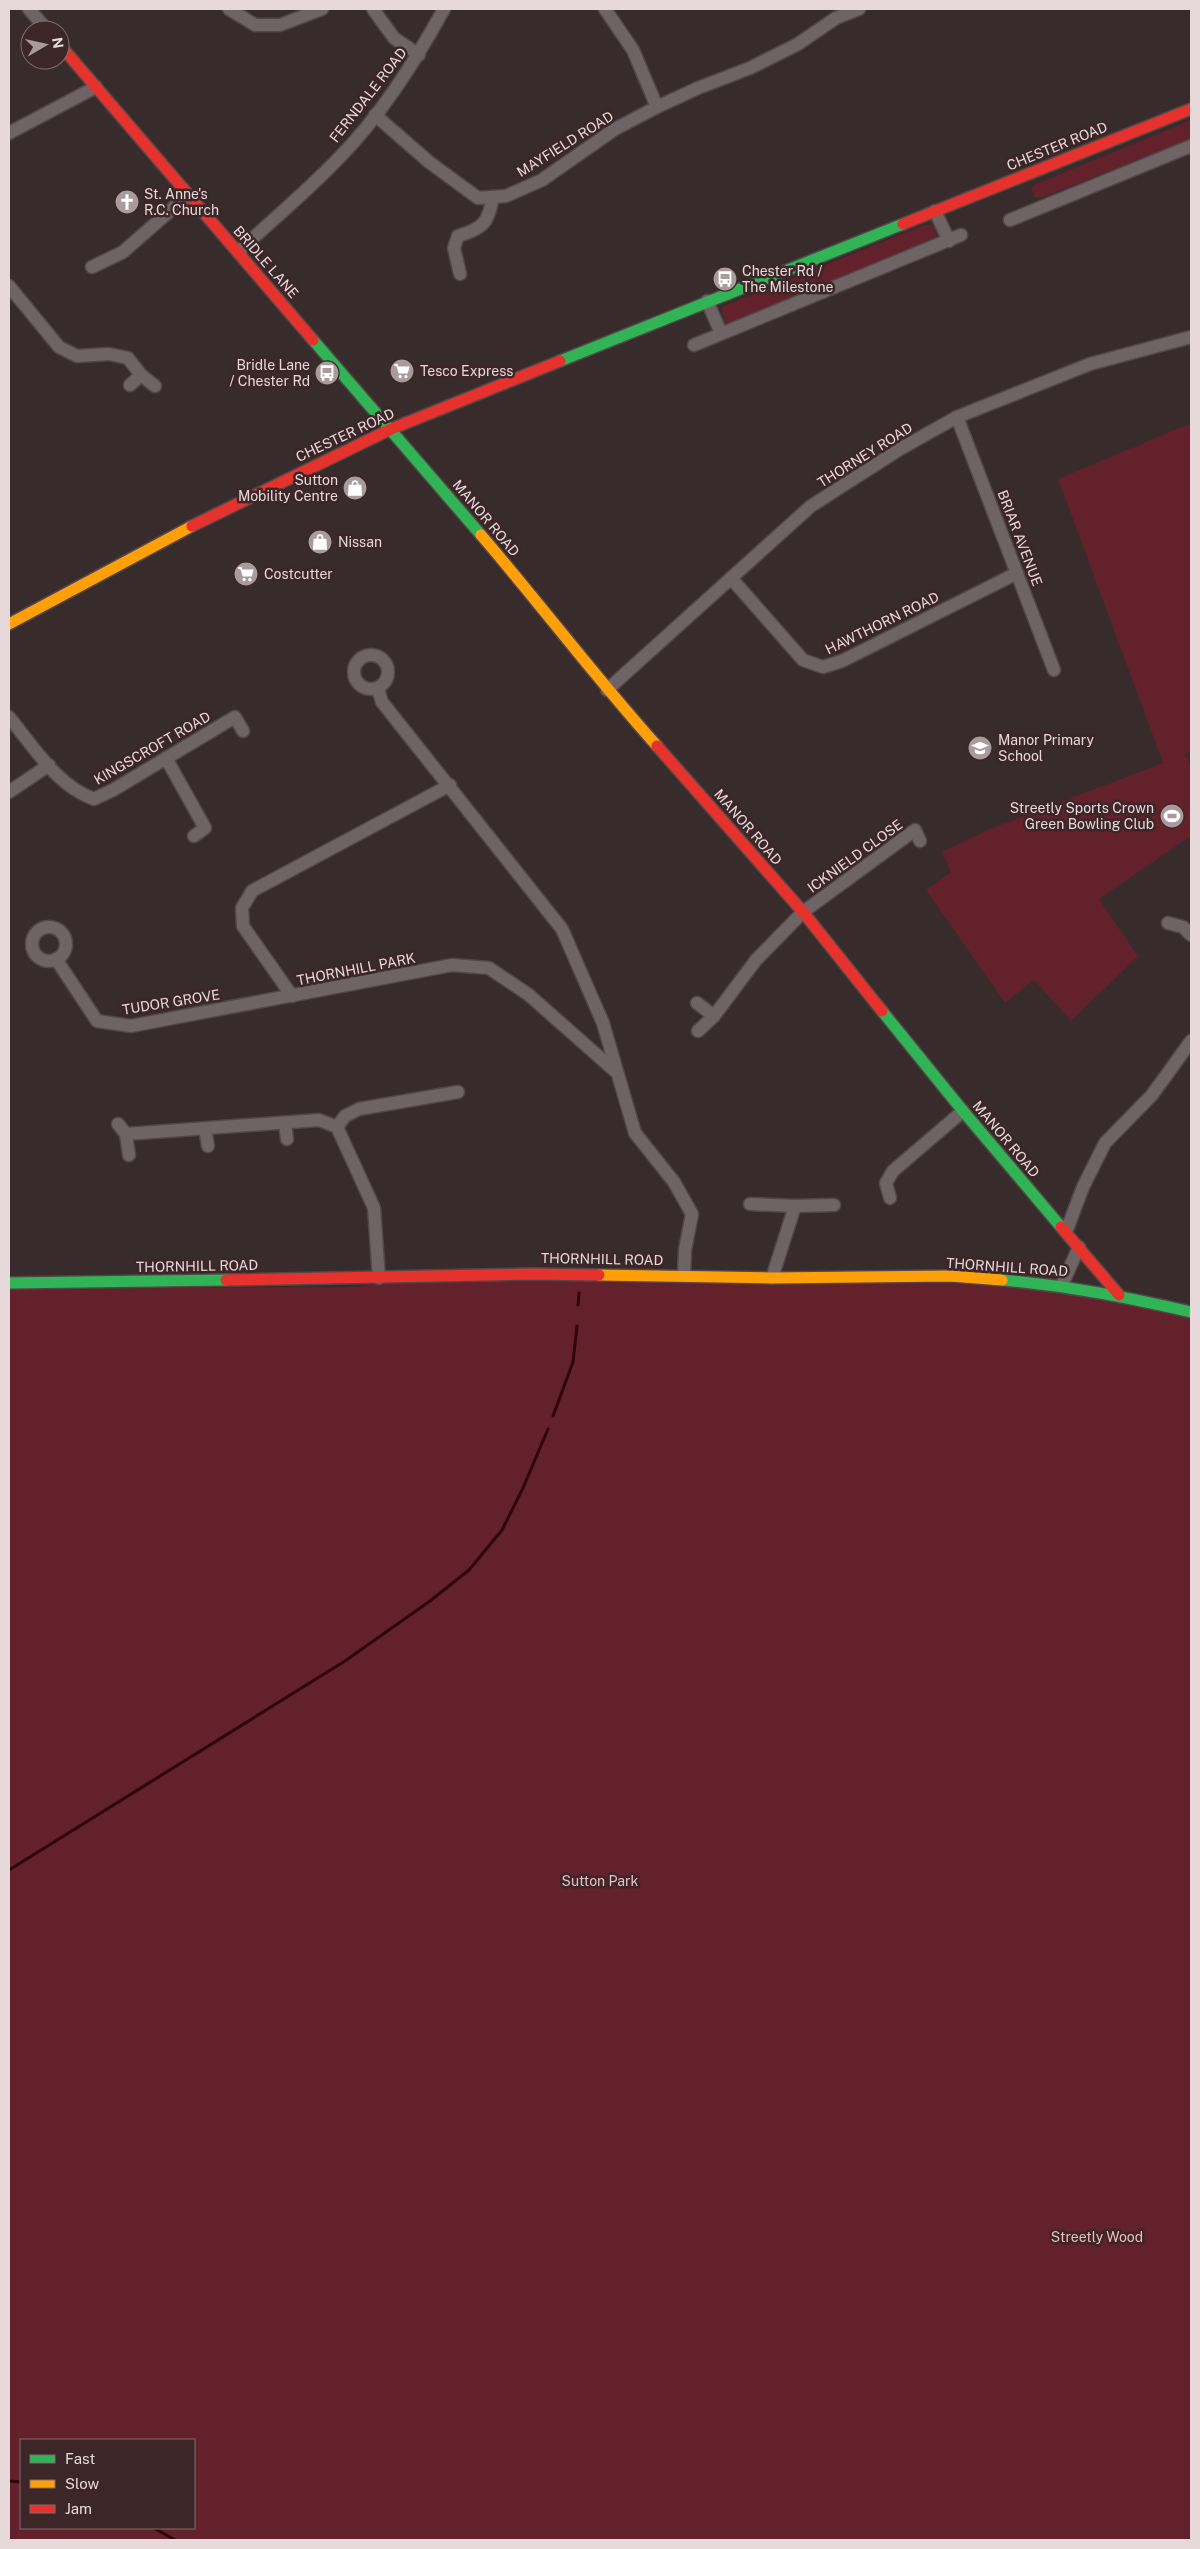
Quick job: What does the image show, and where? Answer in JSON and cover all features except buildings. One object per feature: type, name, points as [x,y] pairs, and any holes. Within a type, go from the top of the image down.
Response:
[{"type":"main road","name":"BRIDLE LANE","points":[[70,57],[391,429]]},
{"type":"main road","name":"CHESTER ROAD","points":[[9,624],[198,523],[391,429],[1191,109]]},
{"type":"main road","name":"MANOR ROAD","points":[[391,429],[538,602],[607,690],[803,912],[963,1111],[1119,1295]]},
{"type":"main road","name":"THORNHILL ROAD","points":[[9,1283],[532,1274],[772,1278],[950,1276],[1062,1285],[1119,1295],[1191,1312]]},
{"type":"street","points":[[30,9],[39,20]]},
{"type":"street","points":[[229,9],[255,25],[280,25],[322,9]]},
{"type":"street","points":[[373,9],[394,38],[419,55]]},
{"type":"street","name":"FERNDALE ROAD","points":[[238,252],[336,161],[376,115],[419,55],[444,9]]},
{"type":"street","name":"MAYFIELD ROAD","points":[[376,115],[429,162],[478,198],[506,196],[542,180],[615,129],[656,107],[750,68],[798,44],[836,18],[858,9]]},
{"type":"street","points":[[612,11],[632,50],[656,107]]},
{"type":"street","points":[[9,134],[96,87]]},
{"type":"street","points":[[1010,220],[1029,205],[1191,146]]},
{"type":"street","points":[[92,267],[124,252],[188,195]]},
{"type":"street","points":[[460,274],[454,248],[458,236],[474,231],[488,219],[493,197]]},
{"type":"street","points":[[935,211],[949,241]]},
{"type":"street","points":[[694,345],[961,235]]},
{"type":"street","points":[[9,286],[59,348],[77,356],[109,354],[128,358],[141,375],[155,386]]},
{"type":"street","points":[[707,301],[722,334]]},
{"type":"street","name":"THORNEY ROAD","points":[[607,690],[811,506],[900,448],[957,417],[1090,364],[1191,337]]},
{"type":"street","points":[[130,385],[141,375]]},
{"type":"street","name":"BRIAR AVENUE","points":[[957,417],[1054,670]]},
{"type":"street","name":"HAWTHORN ROAD","points":[[731,578],[803,660],[824,667],[842,661],[1017,573]]},
{"type":"street","points":[[378,689],[382,702],[450,785],[562,929],[603,1023],[635,1133],[674,1182],[692,1214],[684,1276]]},
{"type":"street","name":"KINGSCROFT ROAD","points":[[9,716],[48,765],[77,793],[94,799],[114,790],[235,718],[243,731]]},
{"type":"street","points":[[166,758],[205,828],[194,836]]},
{"type":"street","points":[[9,792],[48,765]]},
{"type":"street","name":"THORNHILL PARK","points":[[450,785],[252,891],[242,908],[243,926],[292,996],[452,966],[489,968],[529,995],[616,1072]]},
{"type":"street","name":"ICKNIELD CLOSE","points":[[803,912],[915,830],[920,841]]},
{"type":"street","points":[[698,1031],[714,1016],[756,960],[803,912]]},
{"type":"street","points":[[1168,923],[1183,927],[1191,935]]},
{"type":"street","name":"TUDOR GROVE","points":[[56,959],[97,1021],[112,1025],[131,1026],[292,996]]},
{"type":"street","points":[[697,1003],[714,1016]]},
{"type":"street","points":[[1066,1232],[1083,1187],[1104,1143],[1152,1094],[1191,1041]]},
{"type":"street","points":[[337,1128],[345,1116],[359,1110],[421,1106],[458,1092]]},
{"type":"street","points":[[890,1198],[886,1183],[893,1171],[963,1111]]},
{"type":"street","points":[[129,1155],[122,1130],[206,1129],[319,1120],[337,1128],[374,1208],[380,1278]]},
{"type":"street","points":[[285,1123],[287,1139]]},
{"type":"street","points":[[206,1129],[208,1146]]},
{"type":"street","points":[[750,1204],[834,1205]]},
{"type":"street","points":[[772,1278],[795,1206]]},
{"type":"street","points":[[1062,1285],[1079,1247]]},
{"type":"green space","points":[[1191,120],[1191,139],[1043,197],[1035,197],[1031,190],[1034,185]]},
{"type":"green space","points":[[924,225],[932,225],[935,228],[937,239],[734,322],[724,322],[722,307]]},
{"type":"green space","points":[[1191,423],[1191,751],[1185,754],[1191,765],[1191,836],[1099,899],[1138,956],[1071,1021],[1034,980],[1005,1003],[926,890],[951,872],[942,852],[990,829],[1163,763],[1058,479]]},
{"type":"green space","name":"Sutton Park","points":[[534,1281],[959,1284],[1018,1288],[1076,1295],[1191,1318],[1191,2540],[9,2540],[9,1289],[357,1287],[374,1284]]},
{"type":"waterway","points":[[578,1305],[579,1293]]},
{"type":"waterway","points":[[553,1416],[573,1362],[577,1326]]},
{"type":"waterway","points":[[9,1870],[345,1661],[430,1601],[469,1570],[502,1530],[523,1488],[548,1429]]},
{"type":"waterway","points":[[9,2481],[20,2482]]},
{"type":"waterway","points":[[156,2529],[175,2540]]},
{"type":"traffic: fast","points":[[560,361],[903,224]]},
{"type":"traffic: fast","points":[[313,340],[481,535]]},
{"type":"traffic: fast","points":[[882,1011],[1061,1227]]},
{"type":"traffic: fast","points":[[9,1283],[226,1280]]},
{"type":"traffic: fast","points":[[1002,1280],[1051,1285],[1191,1312]]},
{"type":"traffic: slow","points":[[9,624],[192,526]]},
{"type":"traffic: slow","points":[[481,535],[657,746]]},
{"type":"traffic: slow","points":[[599,1275],[772,1278],[950,1276],[1002,1280]]},
{"type":"traffic: jam","points":[[70,57],[313,340]]},
{"type":"traffic: jam","points":[[903,224],[1191,109]]},
{"type":"traffic: jam","points":[[192,526],[391,429],[560,361]]},
{"type":"traffic: jam","points":[[657,746],[803,912],[882,1011]]},
{"type":"traffic: jam","points":[[1061,1227],[1119,1295]]},
{"type":"traffic: jam","points":[[226,1280],[532,1274],[599,1275]]},
{"type":"place","name":"St. Anne's R.C. Church","points":[[127,202]]},
{"type":"place","name":"Chester Rd / The Milestone","points":[[725,279]]},
{"type":"place","name":"Tesco Express","points":[[402,371]]},
{"type":"place","name":"Bridle Lane / Chester Rd","points":[[327,373]]},
{"type":"place","name":"Sutton Mobility Centre","points":[[355,488]]},
{"type":"place","name":"Nissan","points":[[320,542]]},
{"type":"place","name":"Costcutter","points":[[246,574]]},
{"type":"place","name":"Manor Primary School","points":[[980,748]]},
{"type":"place","name":"Streetly Sports Crown Green Bowling Club","points":[[1172,816]]},
{"type":"park label","name":"Streetly Wood","points":[[1097,2237]]}]
